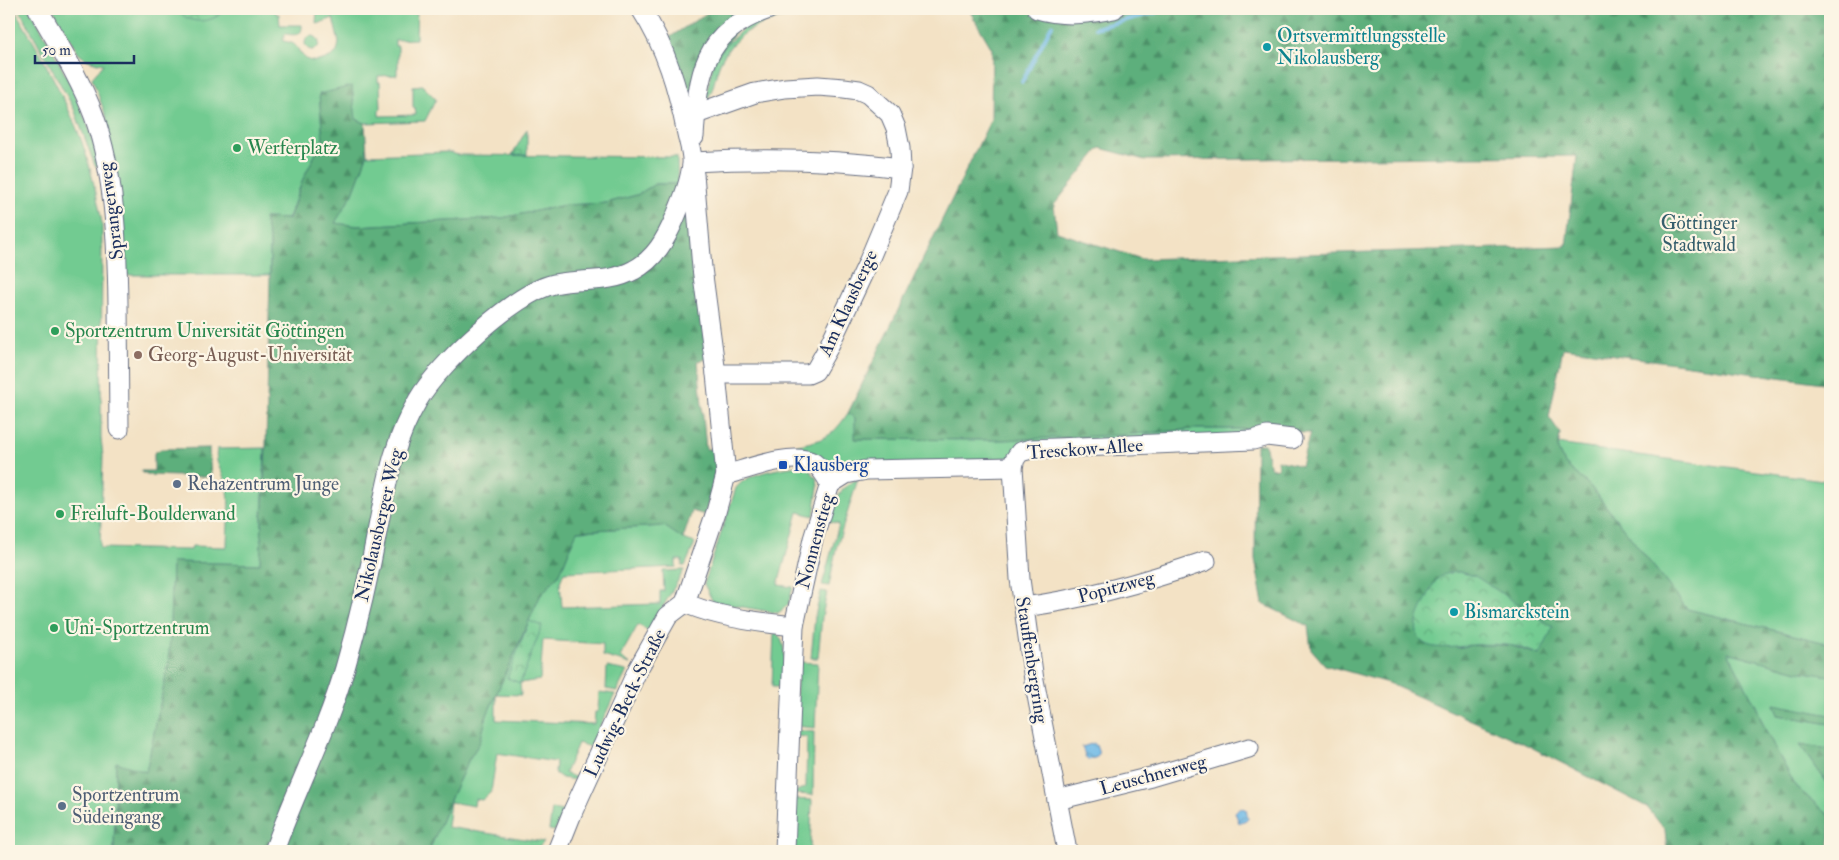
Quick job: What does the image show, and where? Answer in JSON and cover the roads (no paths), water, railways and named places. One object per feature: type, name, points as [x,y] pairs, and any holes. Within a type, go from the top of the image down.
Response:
[{"type":"street","name":"Sprangerweg","points":[[38,9],[84,92],[98,131],[110,179],[115,220],[117,267],[119,428]]},
{"type":"street","points":[[640,9],[663,48],[671,69],[681,104],[693,162],[702,268],[716,374],[726,475],[716,512],[685,603],[713,612],[771,624],[794,626]]},
{"type":"street","points":[[693,162],[696,114],[702,73],[713,49],[729,30],[741,21],[769,9]]},
{"type":"street","points":[[1037,9],[1066,14],[1086,14],[1114,9]]},
{"type":"street","name":"Am Klausberge","points":[[696,114],[755,93],[785,88],[818,86],[859,90],[868,94],[890,114],[896,128],[900,148],[898,191],[867,265],[828,348],[815,371],[808,374],[716,374]]},
{"type":"street","points":[[693,162],[795,161],[872,164],[900,168]]},
{"type":"street","name":"Nikolausberger Weg","points":[[274,851],[330,714],[363,598],[391,460],[400,434],[419,398],[441,368],[525,295],[553,284],[613,278],[644,264],[658,250],[669,233],[685,191],[693,162]]},
{"type":"street","name":"Tresckow-Allee","points":[[830,484],[846,474],[866,470],[1013,467],[1020,452],[1031,449],[1253,440],[1267,436],[1292,439]]},
{"type":"street","name":"Nonnenstieg","points":[[726,475],[791,458],[804,458],[824,472],[830,484],[813,539],[794,626],[785,851]]},
{"type":"street","name":"Stauffenbergring","points":[[1013,467],[1020,579],[1036,695],[1067,851]]},
{"type":"street","name":"Popitzweg","points":[[1024,607],[1063,600],[1206,561]]},
{"type":"street","name":"Ludwig-Beck-Straße","points":[[556,851],[638,669],[668,616],[685,603]]},
{"type":"street","name":"Leuschnerweg","points":[[1056,800],[1151,777],[1249,748]]},
{"type":"water","points":[[1094,743],[1099,754],[1097,757],[1089,760],[1086,758],[1082,747]]},
{"type":"water","points":[[1239,808],[1246,809],[1248,819],[1239,823],[1235,812]]},
{"type":"waterway","points":[[1095,28],[1169,9]]},
{"type":"waterway","points":[[1022,82],[1052,25]]},
{"type":"place","name":"Ortsvermittlungsstelle Nikolausberg","points":[[1267,47]]},
{"type":"place","name":"Werferplatz","points":[[237,148]]},
{"type":"place","name":"Sportzentrum Universität Göttingen","points":[[55,331]]},
{"type":"place","name":"Georg-August-Universität","points":[[138,355]]},
{"type":"place","name":"Klausberg","points":[[783,465]]},
{"type":"place","name":"Rehazentrum Junge","points":[[177,484]]},
{"type":"place","name":"Freiluft-Boulderwand","points":[[60,514]]},
{"type":"place","name":"Bismarckstein","points":[[1454,612]]},
{"type":"place","name":"Uni-Sportzentrum","points":[[54,628]]},
{"type":"place","name":"Sportzentrum Südeingang","points":[[62,806]]},
{"type":"park label","name":"Göttinger Stadtwald","points":[[1699,234]]}]
